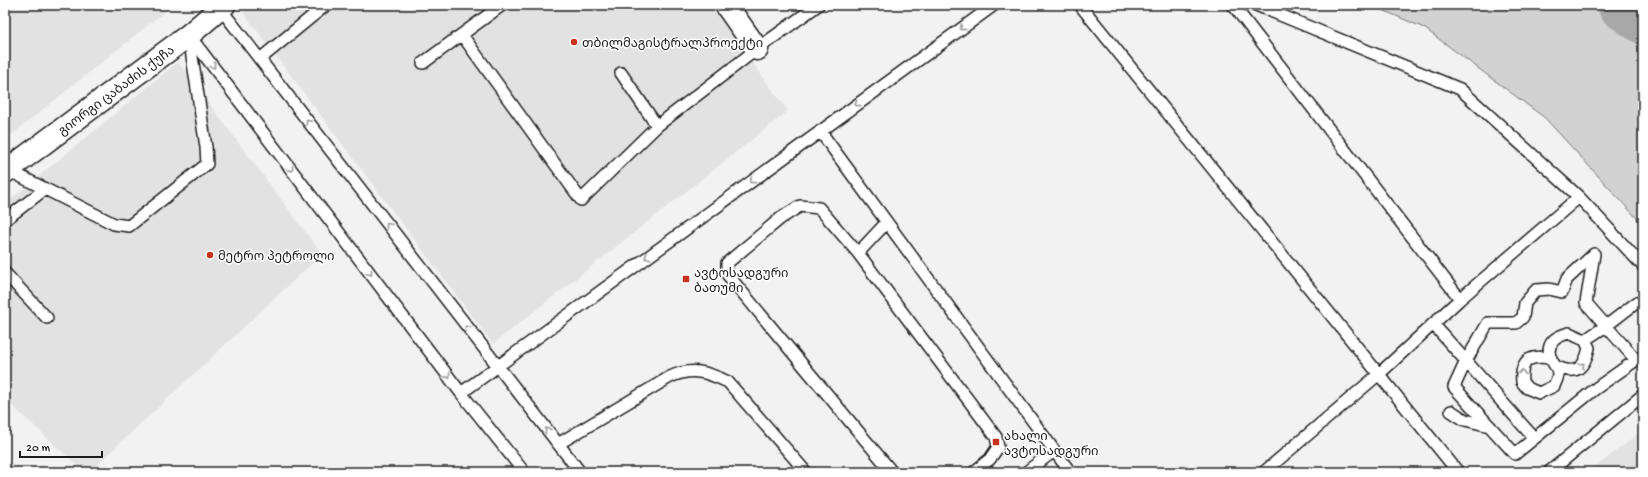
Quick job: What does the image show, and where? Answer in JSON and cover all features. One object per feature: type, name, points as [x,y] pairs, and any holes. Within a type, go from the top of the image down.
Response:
[{"type":"main road","points":[[726,5],[758,49]]},
{"type":"main road","name":"გიორგი ცაბაძის ქუჩა","points":[[7,171],[189,35],[222,6]]},
{"type":"lane","points":[[260,59],[326,5]]},
{"type":"lane","points":[[423,64],[502,5]]},
{"type":"lane","points":[[462,35],[582,200],[658,126],[818,5]]},
{"type":"lane","points":[[461,392],[994,5]]},
{"type":"lane","points":[[1080,5],[1458,472]]},
{"type":"lane","points":[[1233,5],[1460,298]]},
{"type":"lane","points":[[1256,5],[1460,89],[1579,197],[1643,266]]},
{"type":"lane","points":[[222,6],[260,59],[580,472]]},
{"type":"lane","points":[[7,171],[45,188],[114,224],[129,226],[206,164],[206,147],[189,35]]},
{"type":"lane","points":[[189,35],[461,392],[524,472]]},
{"type":"lane","points":[[621,73],[658,126]]},
{"type":"lane","points":[[820,131],[1070,472]]},
{"type":"lane","points":[[5,220],[45,188]]},
{"type":"lane","points":[[1264,472],[1379,374],[1460,298],[1579,197]]},
{"type":"lane","points":[[892,472],[727,274],[727,263],[781,218],[800,206],[819,208],[858,254],[996,437],[998,447],[990,459],[974,472]]},
{"type":"lane","points":[[858,254],[887,222]]},
{"type":"lane","points":[[1594,254],[1586,303],[1606,326],[1636,360],[1595,389],[1515,454],[1454,387],[1466,361],[1488,323],[1516,322],[1523,317],[1525,302],[1536,290],[1549,289],[1562,292],[1568,279],[1594,254]]},
{"type":"lane","points":[[5,274],[47,318]]},
{"type":"lane","points":[[1584,340],[1606,326],[1636,303]]},
{"type":"lane","points":[[1433,324],[1534,438]]},
{"type":"lane","points":[[1569,333],[1584,340],[1589,348],[1586,360],[1579,369],[1568,372],[1554,362],[1550,350],[1552,342],[1557,336],[1569,333]]},
{"type":"lane","points":[[558,444],[670,377],[681,372],[696,371],[711,374],[728,382],[806,472]]},
{"type":"lane","points":[[1549,472],[1643,395]]},
{"type":"lane","points":[[1451,411],[1465,420],[1490,426]]},
{"type":"lane","points":[[1026,472],[1054,451]]},
{"type":"shaded area","points":[[5,5],[173,5],[5,140]]},
{"type":"shaded area","points":[[251,5],[710,5],[788,111],[493,344],[243,12]]},
{"type":"shaded area","points":[[1371,5],[1643,5],[1643,225],[1545,118],[1424,28]]},
{"type":"shaded area","points":[[178,62],[322,254],[89,472],[84,472],[5,399],[5,204]]},
{"type":"shaded area","points":[[1643,430],[1643,472],[1589,472]]},
{"type":"waterway","points":[[1622,5],[1643,19]]},
{"type":"place","name":"თბილმაგისტრალპროექტი","points":[[574,42]]},
{"type":"place","name":"მეტრო პეტროლი","points":[[210,255]]},
{"type":"place","name":"ავტოსადგური ბათუმი","points":[[686,279]]},
{"type":"place","name":"ახალი ავტოსადგური","points":[[996,442]]}]
